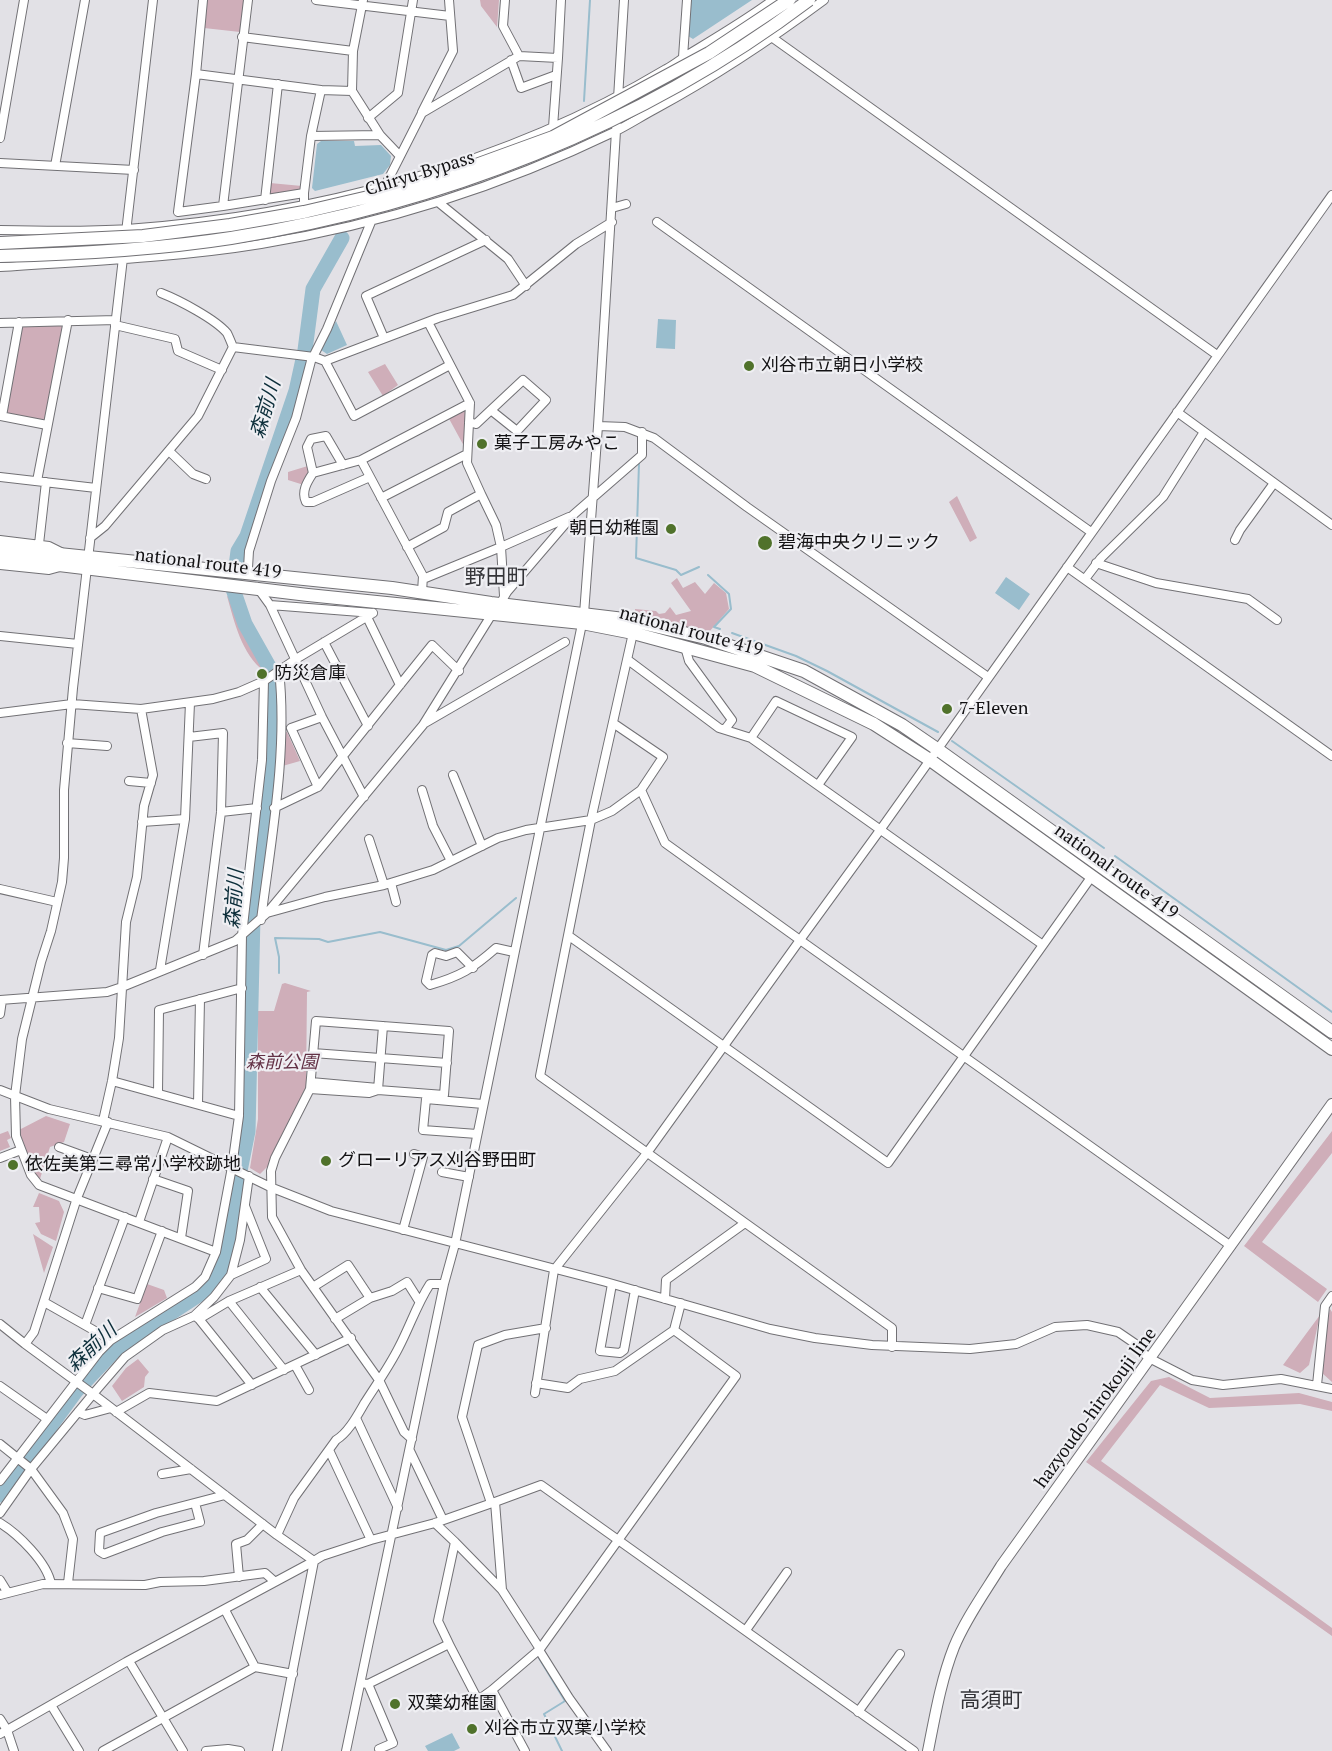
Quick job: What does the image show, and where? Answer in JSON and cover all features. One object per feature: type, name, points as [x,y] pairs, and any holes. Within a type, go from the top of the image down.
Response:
[{"type":"highway","name":"Chiryu Bypass","points":[[0,243],[143,236],[230,225],[304,212],[381,194],[454,173],[553,137],[709,53],[789,0]]},
{"type":"highway","name":"Chiryu Bypass","points":[[0,256],[98,252],[231,238],[383,206],[460,183],[560,144],[641,107],[719,63],[809,0]]},
{"type":"highway","name":"national route 419","points":[[0,548],[204,581],[308,595],[499,605]]},
{"type":"highway","name":"national route 419","points":[[0,558],[67,560]]},
{"type":"highway","name":"national route 419","points":[[88,563],[237,570],[422,592],[583,618],[624,619],[706,638],[804,671],[902,724],[1332,1032]]},
{"type":"highway","name":"national route 419","points":[[583,618],[755,666],[874,724],[930,760],[1332,1049]]},
{"type":"main road","name":"hazyoudo-hirokouji line","points":[[928,1751],[942,1684],[954,1646],[970,1614],[1001,1566],[1332,1104]]},
{"type":"street","points":[[0,138],[4,85],[24,0]]},
{"type":"street","points":[[55,166],[85,0]]},
{"type":"street","points":[[153,0],[67,743],[63,814],[64,858],[57,902],[22,1039],[15,1096],[16,1136],[35,1182],[216,1252]]},
{"type":"street","points":[[203,0],[178,212],[304,193]]},
{"type":"street","points":[[223,206],[248,0]]},
{"type":"street","points":[[316,0],[363,3],[411,12],[450,16]]},
{"type":"street","points":[[368,118],[398,93],[413,0]]},
{"type":"street","points":[[385,186],[453,51],[449,0]]},
{"type":"street","points":[[505,0],[503,26],[515,58],[521,88],[556,75]]},
{"type":"street","points":[[553,127],[561,0]]},
{"type":"street","points":[[346,1751],[365,1683],[412,1439],[469,1177],[583,618],[612,222],[624,0]]},
{"type":"street","points":[[683,57],[687,0]]},
{"type":"street","points":[[0,230],[127,229],[223,219],[304,205],[385,186],[447,168],[553,127],[618,95],[667,69],[773,0]]},
{"type":"street","points":[[0,267],[165,256],[260,244],[371,222],[438,202],[550,161],[658,111],[772,38],[824,0]]},
{"type":"street","points":[[363,3],[353,51],[352,91],[380,135],[399,155]]},
{"type":"street","points":[[752,15],[772,38],[1218,355]]},
{"type":"street","points":[[242,37],[353,51]]},
{"type":"street","points":[[422,113],[515,58],[558,58]]},
{"type":"street","points":[[196,74],[321,90],[352,91]]},
{"type":"street","points":[[265,200],[278,84]]},
{"type":"street","points":[[304,205],[312,136],[321,90]]},
{"type":"street","points":[[312,136],[380,135]]},
{"type":"street","points":[[0,163],[134,170]]},
{"type":"street","points":[[681,1303],[674,1330],[615,1371],[580,1379],[568,1388],[536,1388],[554,1270],[647,1153],[1332,195]]},
{"type":"street","points":[[438,202],[508,259],[525,286]]},
{"type":"street","points":[[612,208],[626,204]]},
{"type":"street","points":[[237,570],[249,551],[270,481],[296,418],[311,357],[371,222]]},
{"type":"street","points":[[233,346],[325,361],[428,322],[513,295],[576,244],[612,222]]},
{"type":"street","points":[[657,222],[1091,532]]},
{"type":"street","points":[[384,338],[366,296],[486,240]]},
{"type":"street","points":[[161,293],[181,301],[212,322],[227,334],[233,346]]},
{"type":"street","points":[[39,544],[47,425],[68,320]]},
{"type":"street","points":[[0,323],[68,320],[116,322],[176,339],[178,351],[222,369]]},
{"type":"street","points":[[19,322],[1,416],[47,425]]},
{"type":"street","points":[[428,322],[470,402],[467,463],[496,525],[501,547],[499,605]]},
{"type":"street","points":[[90,538],[105,526],[170,452],[198,416],[233,346]]},
{"type":"street","points":[[325,361],[354,416],[450,365]]},
{"type":"street","points":[[469,422],[476,424],[523,380],[546,400],[517,431],[492,411]]},
{"type":"street","points":[[370,477],[313,502],[306,502],[304,497],[305,485],[313,473],[361,460],[470,402]]},
{"type":"street","points":[[1177,412],[1332,525]]},
{"type":"street","points":[[598,426],[625,427],[654,438],[747,507],[988,677]]},
{"type":"street","points":[[0,1014],[1,1000],[107,992],[122,987],[235,941],[261,920],[423,725],[499,605],[573,515],[642,455],[642,432]]},
{"type":"street","points":[[1085,579],[1096,563],[1163,497],[1204,432]]},
{"type":"street","points":[[313,473],[307,447],[311,439],[326,436],[342,465]]},
{"type":"street","points":[[170,452],[194,474],[206,479]]},
{"type":"street","points":[[381,498],[467,454]]},
{"type":"street","points":[[361,460],[423,579],[422,592]]},
{"type":"street","points":[[0,477],[96,488]]},
{"type":"street","points":[[1235,540],[1274,483]]},
{"type":"street","points":[[407,547],[444,527],[448,512],[481,494]]},
{"type":"street","points":[[423,579],[573,515]]},
{"type":"street","points":[[0,540],[49,546],[67,560],[49,570],[0,565]]},
{"type":"street","points":[[1096,563],[1156,583],[1248,599],[1277,620]]},
{"type":"street","points":[[1067,567],[1332,756]]},
{"type":"street","points":[[257,587],[270,605],[322,717],[364,797]]},
{"type":"street","points":[[0,713],[72,704],[141,709],[190,703],[239,692],[264,681],[373,613],[270,605]]},
{"type":"street","points":[[367,617],[400,685]]},
{"type":"street","points":[[633,633],[591,820],[540,1076],[892,1328],[892,1347]]},
{"type":"street","points":[[0,636],[78,644]]},
{"type":"street","points":[[324,642],[368,726]]},
{"type":"street","points":[[423,725],[565,642]]},
{"type":"street","points":[[274,808],[318,787],[432,645],[459,671]]},
{"type":"street","points":[[685,647],[689,662],[732,720],[725,729]]},
{"type":"street","points":[[628,660],[719,728],[751,738],[1043,945]]},
{"type":"street","points":[[261,920],[279,759],[282,700],[279,670]]},
{"type":"street","points":[[0,1481],[99,1352],[111,1340],[195,1287],[205,1277],[216,1252],[239,1116],[242,935],[262,760],[264,681]]},
{"type":"street","points":[[751,738],[776,701],[852,737],[818,785]]},
{"type":"street","points":[[160,970],[185,819],[190,703]]},
{"type":"street","points":[[25,1344],[34,1332],[77,1198],[105,1121],[119,1038],[126,922],[137,877],[144,806],[153,775],[141,709]]},
{"type":"street","points":[[318,787],[291,728],[322,717]]},
{"type":"street","points":[[267,913],[325,897],[388,884],[433,870],[498,838],[591,820],[612,812],[641,790],[663,757],[613,723]]},
{"type":"street","points":[[189,737],[223,733],[221,812],[203,955]]},
{"type":"street","points":[[67,743],[107,746]]},
{"type":"street","points":[[453,775],[482,846]]},
{"type":"street","points":[[129,781],[151,783]]},
{"type":"street","points":[[422,790],[434,826],[451,861]]},
{"type":"street","points":[[641,790],[665,843],[1231,1246]]},
{"type":"street","points":[[221,812],[257,808]]},
{"type":"street","points":[[142,822],[185,819]]},
{"type":"street","points":[[369,839],[396,902]]},
{"type":"street","points":[[568,936],[888,1163],[1092,876]]},
{"type":"street","points":[[0,889],[57,902]]},
{"type":"street","points":[[473,968],[457,952],[446,956],[435,953],[432,955],[426,981],[430,985],[455,977],[473,968],[496,948],[514,952]]},
{"type":"street","points":[[158,1093],[159,1010],[242,988]]},
{"type":"street","points":[[198,1104],[200,999]]},
{"type":"street","points":[[310,1086],[369,1093],[378,1089],[444,1095],[448,1031],[316,1021],[310,1086],[275,1158],[270,1187],[272,1217],[313,1287],[379,1380],[404,1432],[412,1439]]},
{"type":"street","points":[[378,1089],[383,1026]]},
{"type":"street","points":[[313,1053],[447,1063]]},
{"type":"street","points":[[112,1082],[239,1116]]},
{"type":"street","points":[[0,1090],[49,1109],[168,1137],[270,1187],[331,1211],[635,1290],[770,1329],[814,1338],[892,1347],[970,1349],[1025,1341],[1055,1327],[1087,1325],[1118,1332],[1140,1347],[1143,1353],[1151,1359],[1192,1380],[1223,1385],[1281,1379],[1332,1389]]},
{"type":"street","points":[[477,1134],[423,1130],[426,1099],[483,1104]]},
{"type":"street","points":[[139,1222],[168,1137]]},
{"type":"street","points":[[59,1147],[92,1159]]},
{"type":"street","points":[[0,1158],[21,1150]]},
{"type":"street","points":[[403,1230],[423,1157],[414,1154]]},
{"type":"street","points":[[442,1172],[469,1177]]},
{"type":"street","points":[[197,1317],[231,1275],[240,1240],[249,1176]]},
{"type":"street","points":[[153,1179],[188,1191],[181,1238]]},
{"type":"street","points":[[231,1275],[266,1259],[245,1205]]},
{"type":"street","points":[[85,1325],[124,1217]]},
{"type":"street","points":[[665,1299],[666,1280],[745,1223]]},
{"type":"street","points":[[98,1288],[137,1299],[162,1231]]},
{"type":"street","points":[[313,1287],[348,1265],[370,1298]]},
{"type":"street","points":[[0,1513],[31,1468],[125,1357],[163,1330],[302,1270]]},
{"type":"street","points":[[335,1319],[370,1298],[392,1291],[407,1282],[419,1301]]},
{"type":"street","points":[[277,1535],[294,1497],[356,1418],[399,1347],[419,1301],[430,1284],[444,1284]]},
{"type":"street","points":[[612,1284],[600,1351],[620,1353],[624,1350],[635,1290]]},
{"type":"street","points":[[260,1287],[316,1355]]},
{"type":"street","points":[[1317,1385],[1325,1306],[1332,1296]]},
{"type":"street","points":[[229,1301],[284,1370]]},
{"type":"street","points":[[44,1302],[111,1340]]},
{"type":"street","points":[[197,1317],[252,1385]]},
{"type":"street","points":[[0,1324],[314,1561]]},
{"type":"street","points":[[502,1590],[493,1502],[462,1417],[478,1345],[505,1335],[546,1328]]},
{"type":"street","points":[[455,1542],[438,1621],[477,1700],[540,1650],[736,1376],[674,1330]]},
{"type":"street","points":[[78,1412],[85,1415],[114,1410],[149,1393],[218,1401],[351,1338]]},
{"type":"street","points":[[295,1365],[309,1390]]},
{"type":"street","points":[[0,1386],[47,1419]]},
{"type":"street","points":[[356,1418],[398,1508]]},
{"type":"street","points":[[0,1444],[31,1468],[63,1513],[73,1539],[68,1583]]},
{"type":"street","points":[[329,1450],[370,1540]]},
{"type":"street","points":[[410,1451],[439,1522],[455,1542],[502,1590],[569,1698],[607,1751]]},
{"type":"street","points":[[162,1474],[191,1469]]},
{"type":"street","points":[[4,1732],[129,1660],[322,1556],[370,1540],[439,1522],[541,1485],[620,1539],[914,1751]]},
{"type":"street","points":[[195,1503],[200,1522],[162,1532],[104,1554],[99,1551],[100,1533],[156,1513],[225,1495]]},
{"type":"street","points":[[0,1523],[15,1532],[49,1573],[51,1584]]},
{"type":"street","points":[[239,1577],[236,1544],[247,1540],[263,1524]]},
{"type":"street","points":[[277,1751],[314,1561]]},
{"type":"street","points":[[746,1630],[786,1572]]},
{"type":"street","points":[[0,1580],[4,1594],[43,1584],[145,1585],[265,1573],[274,1581]]},
{"type":"street","points":[[225,1610],[255,1666]]},
{"type":"street","points":[[365,1683],[449,1644]]},
{"type":"street","points":[[858,1712],[900,1654]]},
{"type":"street","points":[[129,1660],[183,1751]]},
{"type":"street","points":[[104,1751],[255,1666],[293,1674]]},
{"type":"street","points":[[365,1683],[393,1743],[379,1749]]},
{"type":"street","points":[[492,1690],[525,1751]]},
{"type":"street","points":[[51,1705],[79,1751]]},
{"type":"street","points":[[0,1719],[14,1751]]},
{"type":"street","points":[[206,1751],[228,1749],[240,1751]]},
{"type":"green space","points":[[207,0],[245,0],[240,32],[204,28]]},
{"type":"green space","points":[[480,0],[499,0],[497,27],[481,6]]},
{"type":"green space","points":[[270,183],[302,186],[302,190],[268,196]]},
{"type":"green space","points":[[60,323],[62,327],[45,418],[42,420],[8,413],[21,327]]},
{"type":"green space","points":[[385,364],[398,385],[383,396],[368,372]]},
{"type":"green space","points":[[467,410],[465,448],[447,415]]},
{"type":"green space","points":[[311,465],[307,486],[288,480],[288,472]]},
{"type":"green space","points":[[957,496],[977,538],[970,542],[949,502]]},
{"type":"green space","points":[[677,578],[683,588],[695,582],[705,594],[714,583],[726,593],[729,609],[709,632],[635,614],[635,609],[665,613],[670,607],[676,615],[691,611],[671,583]]},
{"type":"green space","points":[[227,596],[234,600],[244,625],[267,666],[264,671],[244,647]]},
{"type":"green space","points":[[282,731],[287,732],[300,761],[279,767]]},
{"type":"green space","name":"森前公園","points":[[282,984],[311,991],[307,992],[306,1086],[269,1165],[260,1174],[250,1168],[258,1119],[258,1011],[274,1011]]},
{"type":"green space","points":[[46,1116],[70,1124],[64,1142],[50,1147],[40,1179],[34,1173],[19,1130]]},
{"type":"green space","points":[[8,1131],[11,1138],[7,1140],[10,1147],[0,1151],[0,1134]]},
{"type":"green space","points":[[1332,1131],[1332,1153],[1262,1242],[1327,1289],[1318,1302],[1244,1246]]},
{"type":"green space","points":[[39,1193],[59,1201],[64,1212],[56,1241],[41,1234],[35,1223],[40,1222],[39,1207],[33,1207]]},
{"type":"green space","points":[[33,1234],[53,1247],[44,1273]]},
{"type":"green space","points":[[147,1284],[164,1290],[167,1298],[135,1317]]},
{"type":"green space","points":[[1330,1309],[1332,1312],[1332,1382],[1322,1373],[1324,1338]]},
{"type":"green space","points":[[1320,1315],[1309,1365],[1300,1373],[1283,1365]]},
{"type":"green space","points":[[138,1359],[149,1372],[145,1377],[144,1387],[122,1401],[112,1386],[126,1368]]},
{"type":"green space","points":[[1169,1377],[1210,1398],[1299,1393],[1332,1402],[1332,1411],[1300,1404],[1209,1408],[1160,1385],[1101,1461],[1332,1628],[1332,1636],[1086,1462],[1151,1381]]},
{"type":"water","points":[[691,0],[752,0],[693,39],[688,36]]},
{"type":"water","points":[[321,141],[354,141],[355,146],[381,145],[391,156],[390,165],[383,174],[315,191],[312,188],[317,144]]},
{"type":"water","points":[[658,319],[676,320],[675,349],[656,348]]},
{"type":"water","points":[[336,321],[347,345],[327,354],[321,350]]},
{"type":"water","points":[[1006,577],[1030,594],[1019,610],[995,593]]},
{"type":"water","points":[[452,1733],[460,1748],[454,1751],[428,1751],[425,1746]]},
{"type":"waterway","points":[[584,101],[590,0]]},
{"type":"waterway","name":"森前川","points":[[0,1495],[76,1391],[117,1348],[211,1287],[219,1275],[234,1216],[248,1131],[253,917],[271,759],[275,699],[272,672],[245,624],[233,589],[238,551],[247,536],[296,391],[305,350],[313,289],[342,238]]},
{"type":"waterway","points":[[639,463],[636,558],[676,570],[681,575],[699,567]]},
{"type":"waterway","points":[[708,575],[729,594],[731,609],[714,627],[720,629]]},
{"type":"waterway","points":[[732,633],[796,656],[938,732]]},
{"type":"waterway","points":[[952,741],[1104,848]]},
{"type":"waterway","points":[[1115,856],[1332,1012]]},
{"type":"waterway","points":[[279,973],[279,957],[275,938],[319,939],[328,942],[380,932],[446,950],[459,946],[516,898]]},
{"type":"waterway","points":[[539,1658],[565,1701],[544,1714],[562,1751]]},
{"type":"place","name":"刈谷市立朝日小学校","points":[[749,366]]},
{"type":"place","name":"菓子工房みやこ","points":[[482,444]]},
{"type":"place","name":"朝日幼稚園","points":[[671,529]]},
{"type":"place","name":"碧海中央クリニック","points":[[765,543]]},
{"type":"place","name":"防災倉庫","points":[[262,674]]},
{"type":"place","name":"7-Eleven","points":[[947,709]]},
{"type":"place","name":"グローリアス刈谷野田町","points":[[326,1161]]},
{"type":"place","name":"依佐美第三尋常小学校跡地","points":[[13,1165]]},
{"type":"place","name":"双葉幼稚園","points":[[395,1704]]},
{"type":"place","name":"刈谷市立双葉小学校","points":[[472,1729]]},
{"type":"district","name":"野田町","points":[[496,578]]},
{"type":"district","name":"高須町","points":[[991,1701]]}]
